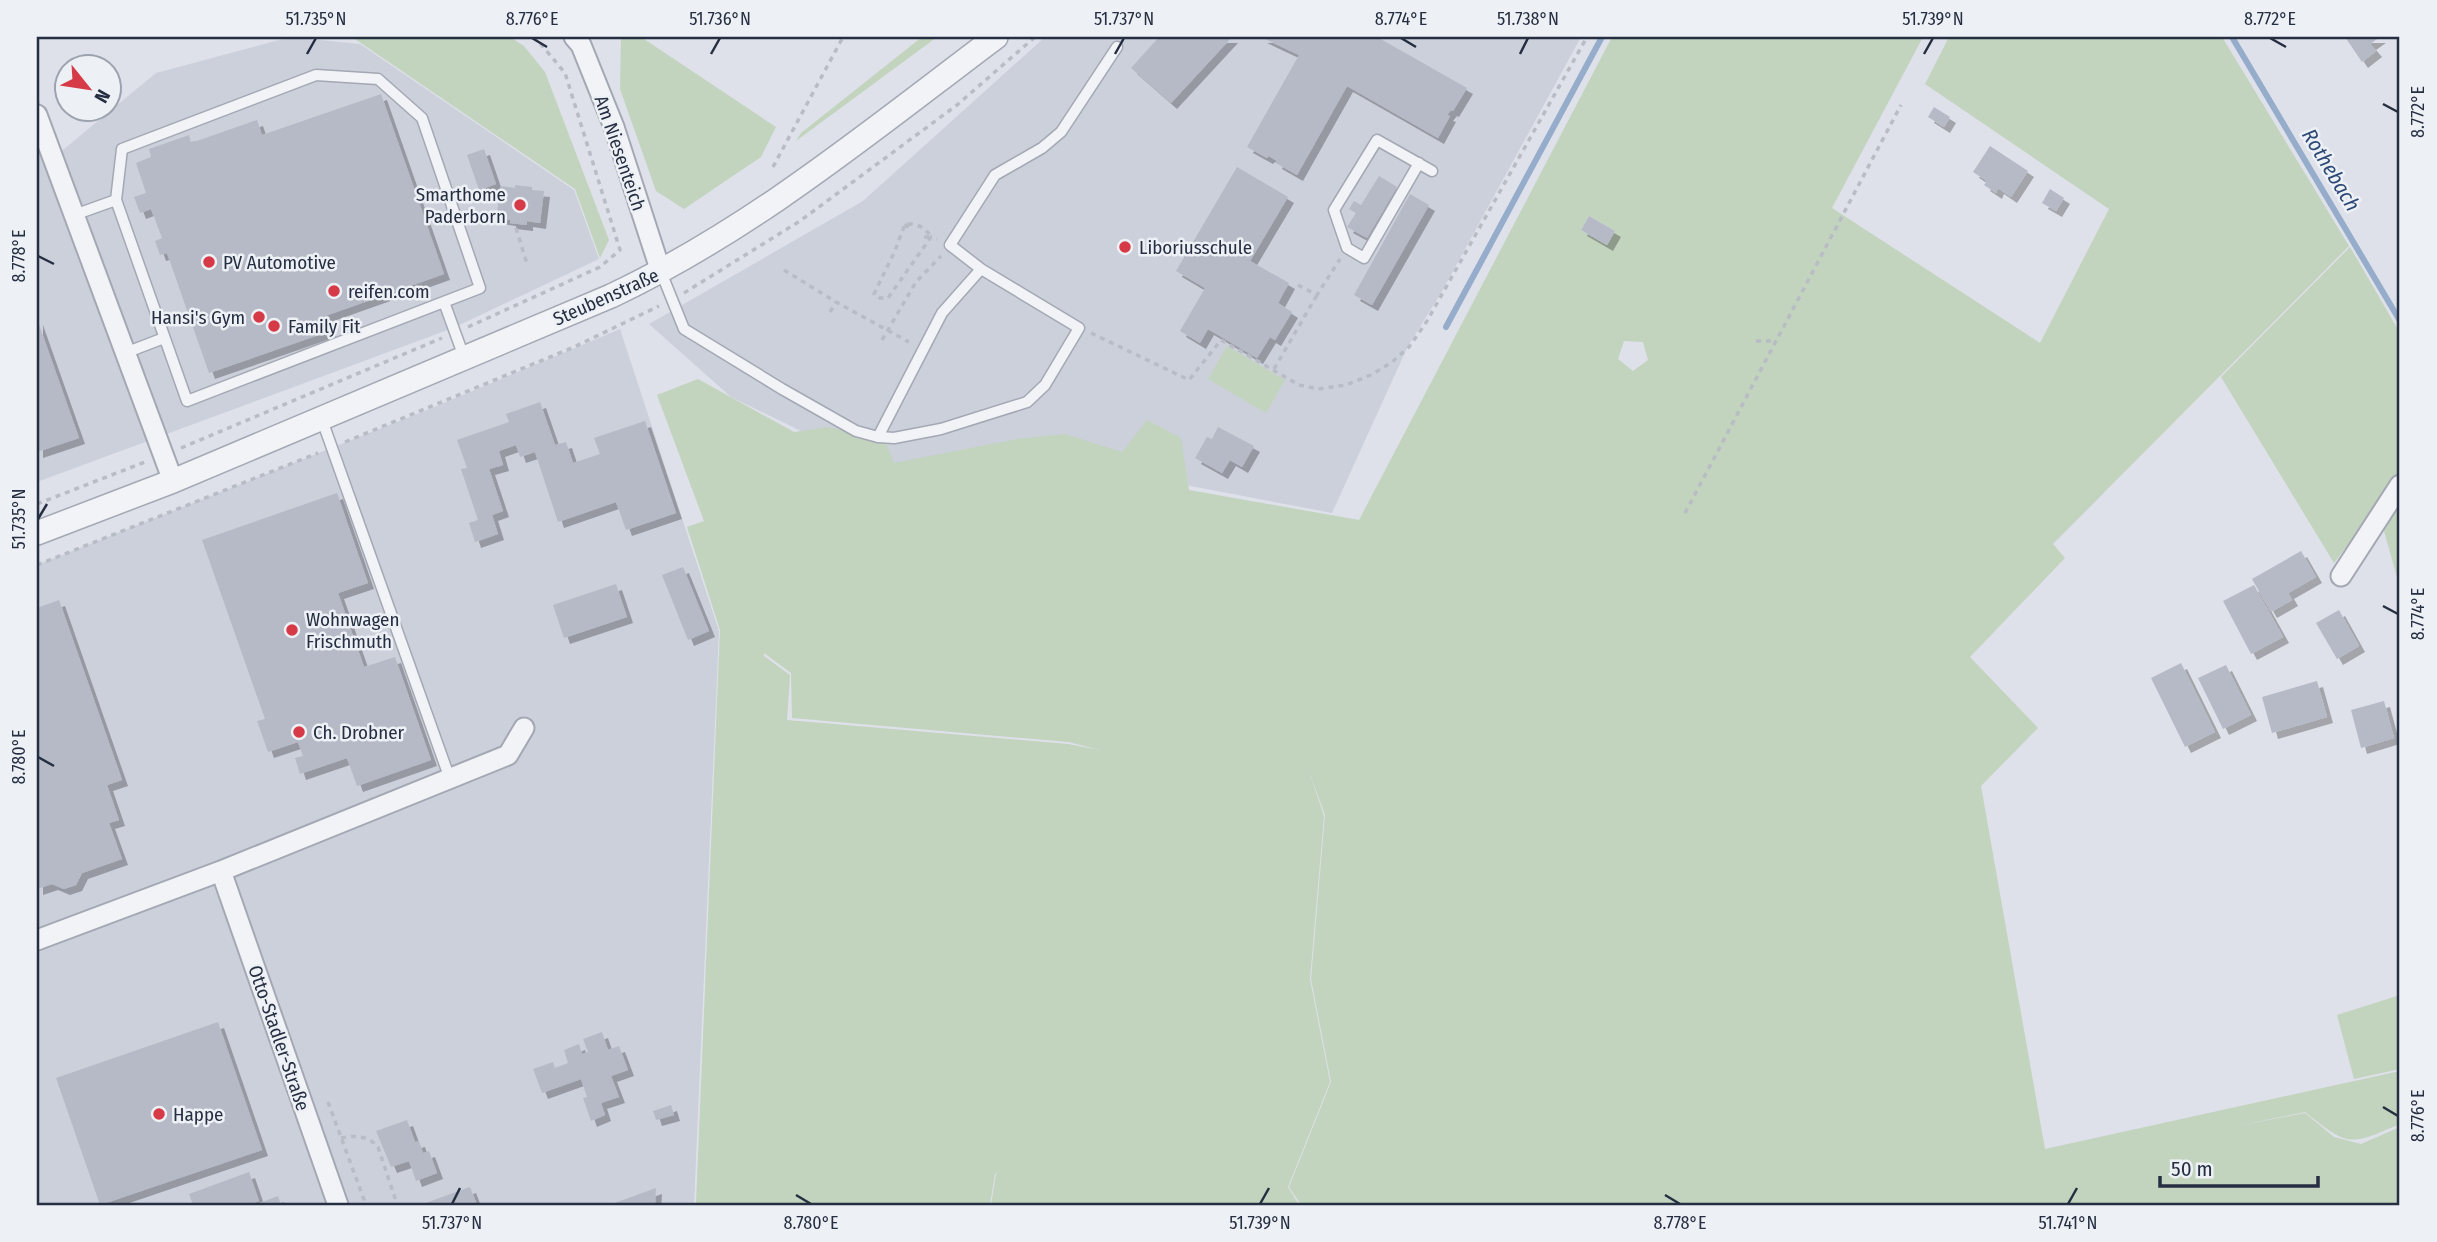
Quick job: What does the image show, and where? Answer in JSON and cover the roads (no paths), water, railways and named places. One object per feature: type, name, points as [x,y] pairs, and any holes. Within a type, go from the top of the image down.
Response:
[{"type":"street","name":"Steubenstraße","points":[[37,533],[173,481],[611,296],[661,272],[782,198],[996,37]]},
{"type":"street","name":"Am Niesenteich","points":[[581,39],[614,127],[661,272]]},
{"type":"street","points":[[37,115],[173,481]]},
{"type":"street","points":[[2341,576],[2400,485]]},
{"type":"street","points":[[37,940],[221,871],[508,755],[524,728]]},
{"type":"street","name":"Otto-Stadler-Straße","points":[[221,871],[338,1205]]},
{"type":"lane","points":[[661,272],[684,329],[856,431],[894,438],[966,421],[1027,402],[1045,385],[1079,328],[981,269],[950,245],[995,175],[1042,148],[1061,132],[1117,47]]},
{"type":"lane","points":[[316,75],[379,79],[422,118],[480,288],[444,302],[187,401],[116,200],[122,149],[316,75]]},
{"type":"lane","points":[[1419,163],[1364,257],[1347,248],[1334,210],[1377,140],[1419,163],[1432,171]]},
{"type":"lane","points":[[74,215],[116,200]]},
{"type":"lane","points":[[877,437],[942,313],[981,269]]},
{"type":"lane","points":[[444,302],[464,358]]},
{"type":"lane","points":[[125,353],[164,338]]},
{"type":"lane","points":[[321,418],[450,779]]},
{"type":"waterway","points":[[1446,327],[1602,37]]},
{"type":"waterway","name":"Rothebach","points":[[2232,37],[2400,321]]},
{"type":"place","name":"Smarthome Paderborn","points":[[520,205]]},
{"type":"place","name":"Liboriusschule","points":[[1125,247]]},
{"type":"place","name":"PV Automotive","points":[[209,262]]},
{"type":"place","name":"reifen.com","points":[[334,291]]},
{"type":"place","name":"Hansi's Gym","points":[[259,317]]},
{"type":"place","name":"Family Fit","points":[[274,326]]},
{"type":"place","name":"Wohnwagen Frischmuth","points":[[292,630]]},
{"type":"place","name":"Ch. Drobner","points":[[299,732]]},
{"type":"place","name":"Happe","points":[[159,1114]]}]
